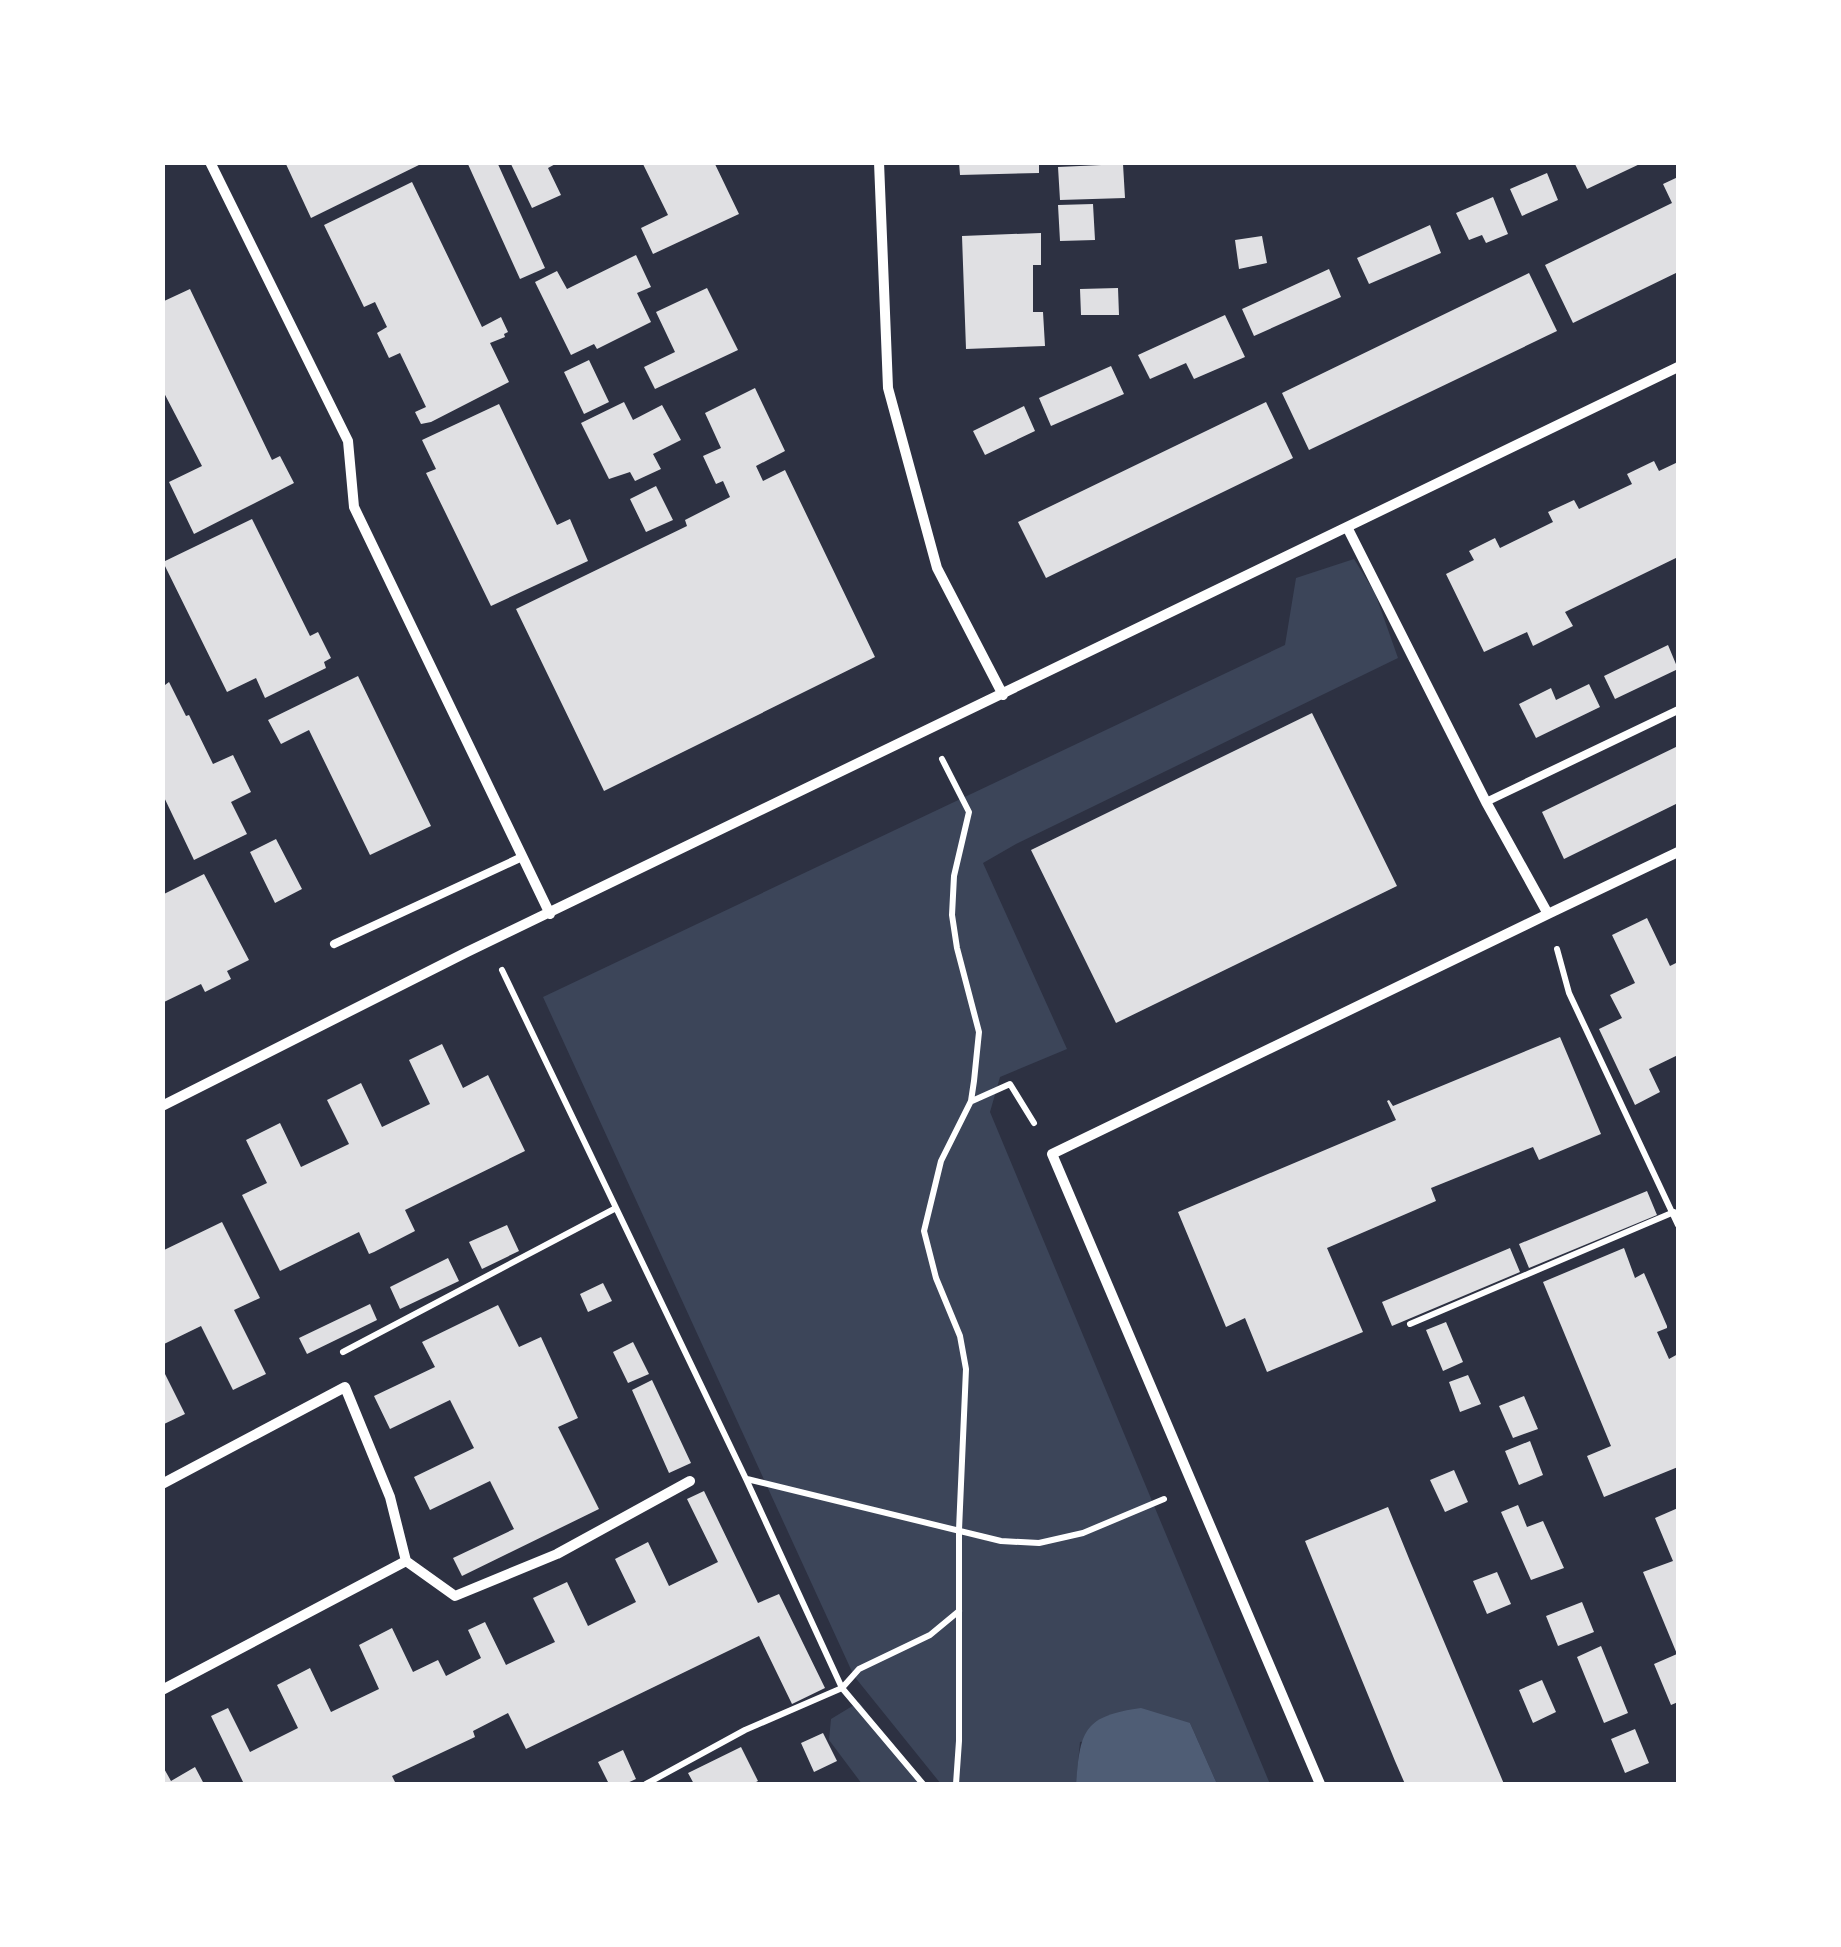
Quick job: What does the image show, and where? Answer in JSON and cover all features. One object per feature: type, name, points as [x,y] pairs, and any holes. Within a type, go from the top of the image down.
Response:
[{"type":"street","points":[[210,162],[348,441],[354,507],[550,914]]},
{"type":"street","points":[[879,162],[888,388],[937,568],[1003,695]]},
{"type":"street","points":[[162,1106],[489,942],[1678,367]]},
{"type":"street","points":[[1347,526],[1486,802],[1548,914]]},
{"type":"street","points":[[1320,1784],[1052,1154],[1678,852]]},
{"type":"street","points":[[162,1484],[345,1387],[390,1498],[406,1561],[455,1596],[557,1554],[690,1481]]},
{"type":"street","points":[[162,1690],[406,1561]]},
{"type":"lane","points":[[1486,802],[1678,710]]},
{"type":"lane","points":[[334,944],[522,857]]},
{"type":"path","points":[[928,731],[969,812],[954,876],[952,915],[979,1032],[971,1101],[941,1161],[924,1231],[936,1278],[960,1336],[966,1370],[959,1530],[956,1784]]},
{"type":"path","points":[[1548,914],[1569,993],[1678,1225]]},
{"type":"path","points":[[489,942],[842,1688],[923,1784]]},
{"type":"path","points":[[971,1101],[1010,1084],[1052,1154]]},
{"type":"path","points":[[1666,1198],[1678,1192]]},
{"type":"path","points":[[345,1387],[342,1353],[616,1208]]},
{"type":"path","points":[[1410,1324],[1674,1212]]},
{"type":"path","points":[[746,1479],[1001,1541],[1039,1543],[1083,1533],[1194,1487]]},
{"type":"path","points":[[646,1784],[745,1730],[842,1688],[859,1668],[930,1635],[959,1611]]},
{"type":"shaded area","points":[[1354,559],[1375,593],[1398,658],[983,863],[1067,1049],[1000,1077],[990,1112],[1270,1784],[1217,1784],[1190,1723],[1080,1742],[1076,1784],[941,1784],[854,1676],[543,997],[1285,645],[1296,578]]},
{"type":"shaded area","points":[[859,1702],[920,1784],[862,1784],[829,1740],[831,1719]]},
{"type":"shaded area","points":[[1141,1708],[1190,1723],[1217,1784],[1076,1784],[1080,1750],[1089,1729],[1107,1716]]},
{"type":"building","points":[[285,162],[425,162],[311,218]]},
{"type":"building","points":[[467,162],[497,162],[545,268],[520,279]]},
{"type":"building","points":[[510,162],[559,162],[548,168],[561,195],[532,208]]},
{"type":"building","points":[[642,162],[714,162],[739,214],[653,254],[641,228],[668,215]]},
{"type":"building","points":[[959,162],[1039,162],[1039,173],[960,175]]},
{"type":"building","points":[[1574,162],[1644,162],[1587,189]]},
{"type":"building","points":[[1123,164],[1125,198],[1060,200],[1058,167]]},
{"type":"building","points":[[1547,173],[1558,200],[1522,216],[1510,189]]},
{"type":"building","points":[[1678,177],[1678,272],[1573,323],[1545,265],[1672,203],[1663,184]]},
{"type":"building","points":[[412,182],[482,327],[501,317],[508,332],[490,343],[509,382],[421,424],[415,412],[426,407],[400,353],[389,358],[377,333],[387,327],[375,302],[364,307],[324,225]]},
{"type":"building","points":[[1493,197],[1508,234],[1486,243],[1482,235],[1469,240],[1456,213]]},
{"type":"building","points":[[1093,204],[1095,240],[1060,241],[1058,205]]},
{"type":"building","points":[[1430,225],[1441,253],[1369,284],[1357,258]]},
{"type":"building","points":[[1041,233],[1041,265],[1033,265],[1033,312],[1043,312],[1045,346],[966,349],[962,236]]},
{"type":"building","points":[[1262,236],[1267,263],[1239,269],[1235,240]]},
{"type":"building","points":[[636,255],[651,287],[637,293],[651,322],[597,349],[594,344],[571,355],[535,282],[557,271],[567,289]]},
{"type":"building","points":[[1329,269],[1341,297],[1254,336],[1242,309]]},
{"type":"building","points":[[1529,273],[1557,331],[1309,450],[1282,393]]},
{"type":"building","points":[[707,288],[738,350],[655,389],[644,367],[675,352],[656,312]]},
{"type":"building","points":[[1118,288],[1119,315],[1081,315],[1080,289]]},
{"type":"building","points":[[190,289],[272,460],[280,456],[294,483],[194,534],[169,482],[202,466],[162,389],[162,302]]},
{"type":"building","points":[[1225,315],[1245,357],[1194,379],[1186,363],[1150,379],[1138,355]]},
{"type":"building","points":[[589,360],[609,402],[584,414],[564,372]]},
{"type":"building","points":[[1111,366],[1124,394],[1051,426],[1039,398]]},
{"type":"building","points":[[755,388],[785,451],[756,466],[763,481],[785,470],[875,657],[604,791],[516,609],[687,526],[685,520],[730,497],[723,481],[716,484],[703,456],[721,448],[705,413]]},
{"type":"building","points":[[624,402],[633,420],[662,405],[681,440],[653,454],[661,469],[635,481],[630,472],[609,479],[581,423]]},
{"type":"building","points":[[1266,402],[1293,458],[1046,578],[1018,522]]},
{"type":"building","points":[[499,404],[557,525],[570,519],[588,561],[491,606],[426,473],[436,469],[422,440]]},
{"type":"building","points":[[1024,406],[1035,431],[985,455],[973,431]]},
{"type":"building","points":[[1654,461],[1659,471],[1678,462],[1678,557],[1565,612],[1573,626],[1533,646],[1527,632],[1484,652],[1446,574],[1474,560],[1469,551],[1495,538],[1500,548],[1553,522],[1548,512],[1574,500],[1579,509],[1632,484],[1627,474]]},
{"type":"building","points":[[656,486],[673,520],[646,532],[630,499]]},
{"type":"building","points":[[252,519],[310,636],[318,632],[331,658],[324,662],[326,668],[265,698],[256,678],[227,692],[163,562]]},
{"type":"building","points":[[1668,645],[1678,669],[1615,699],[1604,676]]},
{"type":"building","points":[[358,676],[431,826],[370,855],[309,730],[281,744],[268,720]]},
{"type":"building","points":[[162,679],[165,685],[169,682],[186,716],[189,715],[213,764],[233,755],[251,792],[231,802],[247,834],[194,860],[162,793]]},
{"type":"building","points":[[1589,684],[1600,707],[1536,738],[1519,704],[1551,688],[1556,700]]},
{"type":"building","points":[[1312,713],[1397,886],[1116,1023],[1031,850]]},
{"type":"building","points":[[1678,746],[1678,803],[1564,859],[1542,812]]},
{"type":"building","points":[[276,839],[302,889],[275,903],[250,852]]},
{"type":"building","points":[[204,874],[249,960],[227,971],[231,979],[205,992],[201,984],[162,1003],[162,895]]},
{"type":"building","points":[[1647,918],[1670,966],[1678,962],[1678,1055],[1649,1069],[1660,1092],[1635,1105],[1599,1029],[1622,1018],[1610,995],[1635,983],[1612,935]]},
{"type":"building","points":[[1560,1037],[1601,1134],[1539,1160],[1533,1147],[1431,1188],[1436,1201],[1327,1248],[1363,1332],[1267,1372],[1245,1318],[1226,1327],[1178,1212],[1396,1120],[1389,1100],[1393,1106]]},
{"type":"building","points":[[442,1044],[463,1088],[488,1075],[525,1151],[405,1210],[415,1231],[374,1252],[369,1254],[359,1232],[280,1271],[242,1195],[267,1183],[246,1140],[280,1123],[301,1167],[349,1144],[327,1100],[361,1083],[382,1127],[430,1104],[409,1060]]},
{"type":"building","points":[[1647,1191],[1657,1215],[1529,1268],[1519,1244]]},
{"type":"building","points":[[222,1222],[260,1298],[234,1310],[266,1374],[233,1390],[201,1326],[162,1345],[162,1251]]},
{"type":"building","points":[[507,1225],[519,1251],[482,1269],[469,1242]]},
{"type":"building","points":[[1510,1248],[1520,1272],[1392,1326],[1382,1302]]},
{"type":"building","points":[[1624,1248],[1635,1278],[1644,1273],[1667,1326],[1657,1332],[1669,1359],[1678,1354],[1678,1467],[1604,1497],[1587,1456],[1611,1446],[1543,1282]]},
{"type":"building","points":[[448,1258],[459,1281],[400,1309],[390,1287]]},
{"type":"building","points":[[603,1283],[612,1301],[588,1312],[580,1294]]},
{"type":"building","points":[[370,1304],[377,1320],[307,1354],[299,1338]]},
{"type":"building","points":[[498,1305],[519,1347],[541,1337],[578,1418],[558,1427],[599,1509],[462,1576],[453,1558],[514,1529],[490,1481],[430,1510],[414,1477],[474,1448],[450,1400],[390,1429],[374,1396],[435,1367],[422,1342]]},
{"type":"building","points":[[1446,1322],[1463,1362],[1443,1371],[1426,1330]]},
{"type":"building","points":[[633,1342],[649,1374],[628,1383],[613,1352]]},
{"type":"building","points":[[162,1368],[185,1414],[162,1425]]},
{"type":"building","points":[[1468,1375],[1481,1404],[1460,1412],[1449,1382]]},
{"type":"building","points":[[652,1380],[691,1463],[669,1473],[632,1390]]},
{"type":"building","points":[[1524,1396],[1538,1429],[1513,1438],[1499,1406]]},
{"type":"building","points":[[1530,1441],[1543,1475],[1519,1485],[1505,1451]]},
{"type":"building","points":[[1454,1470],[1468,1502],[1445,1512],[1430,1480]]},
{"type":"building","points":[[704,1491],[758,1603],[779,1594],[825,1688],[792,1704],[759,1636],[526,1749],[508,1713],[473,1731],[475,1737],[392,1776],[396,1784],[244,1784],[211,1716],[228,1708],[250,1752],[298,1728],[277,1685],[310,1668],[331,1712],[379,1689],[359,1645],[392,1628],[413,1672],[438,1660],[446,1676],[481,1658],[468,1630],[485,1622],[506,1665],[555,1642],[533,1598],[567,1582],[588,1626],[636,1602],[615,1559],[648,1542],[669,1586],[718,1562],[687,1499]]},
{"type":"building","points":[[1518,1505],[1527,1527],[1543,1521],[1564,1568],[1531,1580],[1501,1512]]},
{"type":"building","points":[[1388,1507],[1504,1784],[1405,1784],[1395,1761],[1305,1541]]},
{"type":"building","points":[[1678,1508],[1678,1702],[1671,1705],[1654,1664],[1677,1654],[1643,1572],[1673,1561],[1655,1518]]},
{"type":"building","points":[[1497,1572],[1511,1604],[1487,1614],[1473,1581]]},
{"type":"building","points":[[1582,1602],[1594,1632],[1558,1646],[1546,1616]]},
{"type":"building","points":[[1601,1646],[1628,1713],[1604,1723],[1577,1657]]},
{"type":"building","points":[[1542,1680],[1556,1712],[1533,1723],[1519,1690]]},
{"type":"building","points":[[1635,1729],[1649,1763],[1625,1773],[1611,1739]]},
{"type":"building","points":[[823,1733],[837,1761],[814,1772],[801,1743]]},
{"type":"building","points":[[741,1747],[758,1781],[694,1784],[688,1773]]},
{"type":"building","points":[[623,1750],[636,1779],[609,1784],[598,1762]]},
{"type":"building","points":[[162,1765],[171,1781],[195,1767],[204,1784],[162,1784]]}]
